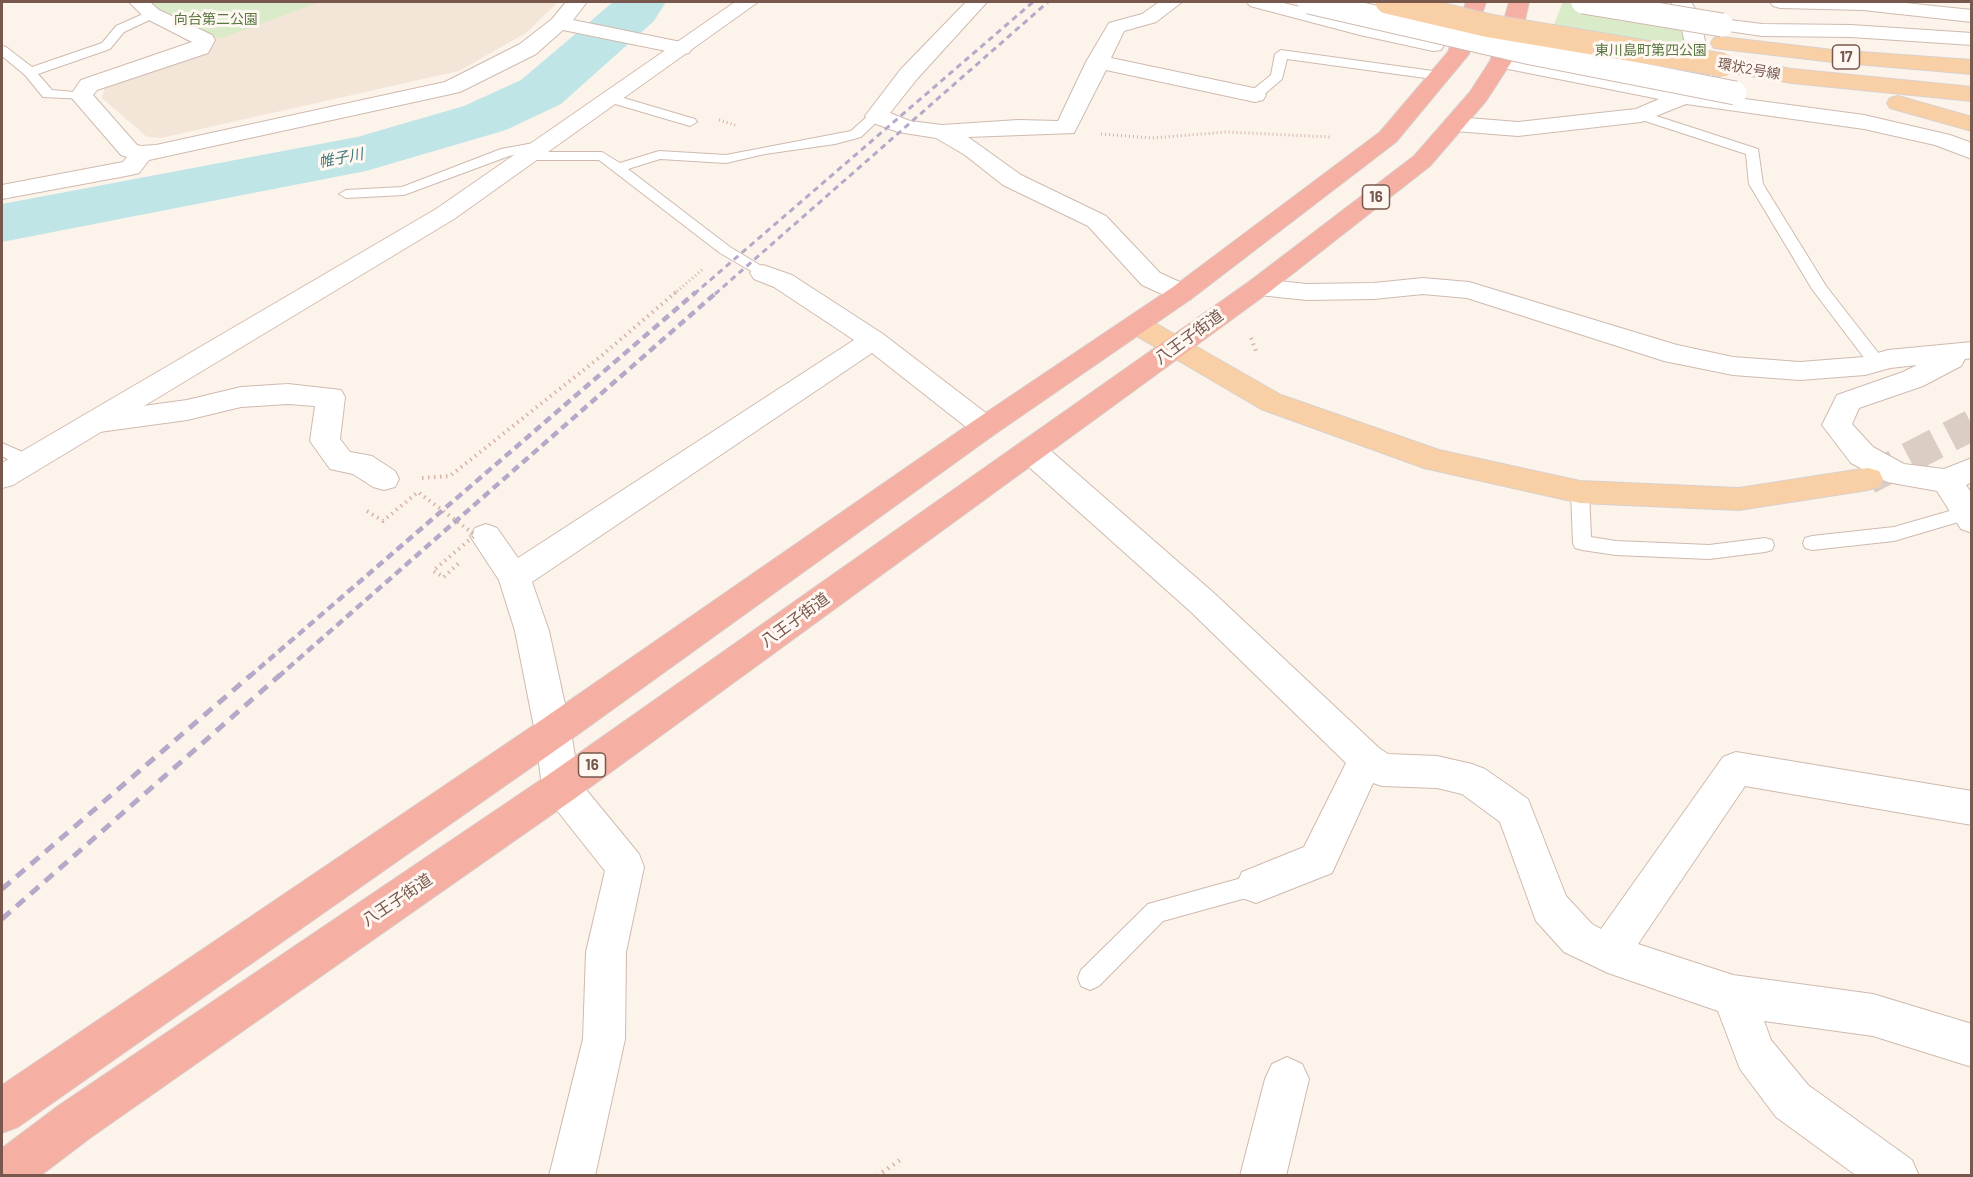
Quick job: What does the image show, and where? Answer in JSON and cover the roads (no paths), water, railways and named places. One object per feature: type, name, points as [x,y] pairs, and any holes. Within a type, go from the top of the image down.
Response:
[{"type":"highway","name":"16","points":[[2,1111],[553,732],[985,427],[1182,293],[1388,137],[1458,54],[1476,2]]},
{"type":"highway","name":"八王子街道","points":[[2,1176],[74,1122],[561,787],[1032,451],[1259,287],[1422,161],[1478,96],[1501,62],[1519,2]]},
{"type":"main road","name":"環状2号線","points":[[1387,2],[1490,26],[1971,67]]},
{"type":"main road","points":[[1487,2],[1541,12]]},
{"type":"main road","name":"環状2号線","points":[[1579,10],[1722,44],[1792,76],[1971,94]]},
{"type":"main road","points":[[1792,76],[1927,110],[1971,124]]},
{"type":"main road","points":[[1138,325],[1271,402],[1435,460],[1580,492],[1739,499],[1868,479]]},
{"type":"street","points":[[136,161],[156,152],[452,87],[528,49],[569,25],[577,2]]},
{"type":"street","points":[[2,477],[445,214],[609,98],[669,45],[748,2]]},
{"type":"street","points":[[977,2],[909,74],[876,116],[906,127],[942,132],[1018,127],[1066,128],[1116,27],[1149,18],[1172,2]]},
{"type":"street","points":[[1257,2],[1317,7],[1432,37]]},
{"type":"street","points":[[1345,2],[1336,6],[1338,15],[1346,22],[1358,27],[1415,40],[1432,37]]},
{"type":"street","points":[[1455,124],[1518,129],[1641,115],[1683,97],[1706,92],[1689,15],[1682,2]]},
{"type":"street","points":[[1780,2],[1846,3],[1971,16]]},
{"type":"street","points":[[1317,7],[1360,29],[1432,37],[1542,55],[1735,93]]},
{"type":"street","points":[[136,161],[81,96],[89,85],[200,48],[204,40],[146,8]]},
{"type":"street","points":[[1745,22],[1846,24],[1851,31]]},
{"type":"street","points":[[569,25],[669,45]]},
{"type":"street","points":[[1722,44],[1762,30],[1851,31],[1971,39]]},
{"type":"street","points":[[1097,62],[1255,94]]},
{"type":"street","points":[[1501,62],[1683,97],[1864,122],[1942,140],[1971,143]]},
{"type":"street","points":[[2,192],[136,161],[436,107]]},
{"type":"street","points":[[942,132],[974,150],[1012,180],[1097,221],[1151,279],[1182,293]]},
{"type":"street","points":[[1942,140],[1971,152]]},
{"type":"street","points":[[763,273],[783,281],[873,340],[985,427]]},
{"type":"street","points":[[1259,287],[1306,292],[1374,291],[1423,286],[1469,291],[1674,354],[1733,366],[1800,371],[1877,363],[1969,349]]},
{"type":"street","points":[[514,578],[873,340]]},
{"type":"street","points":[[1969,349],[1913,379],[1847,402],[1836,425],[1862,455],[1898,474],[1959,475],[1969,517]]},
{"type":"street","points":[[92,423],[187,410],[241,397],[288,394],[331,397],[325,441],[341,460],[361,465],[384,479]]},
{"type":"street","points":[[1032,451],[1203,603],[1366,759],[1382,770],[1437,772],[1472,780],[1515,811],[1550,908],[1578,938],[1608,953],[1733,996],[1873,1015],[1971,1046]]},
{"type":"street","points":[[486,536],[514,578],[532,631],[553,732],[561,787],[625,867],[606,952],[604,1039],[572,1176]]},
{"type":"street","points":[[1256,885],[1318,860],[1366,759]]},
{"type":"street","points":[[1608,953],[1736,768],[1971,808]]},
{"type":"street","points":[[1733,996],[1755,1054],[1792,1101],[1896,1176]]},
{"type":"street","points":[[1263,1176],[1287,1079]]},
{"type":"lane","points":[[30,72],[106,46],[120,29],[146,8]]},
{"type":"lane","points":[[2,50],[30,72],[48,94],[81,96]]},
{"type":"lane","points":[[1255,94],[1277,76],[1281,54],[1440,76]]},
{"type":"lane","points":[[609,98],[690,122]]},
{"type":"lane","points":[[1641,115],[1754,152],[1756,184],[1820,289],[1877,363]]},
{"type":"lane","points":[[617,168],[659,155],[726,159],[765,150],[835,140],[856,134],[876,116]]},
{"type":"lane","points":[[346,194],[404,191],[506,152],[534,151],[602,156],[724,250],[763,273]]},
{"type":"lane","points":[[2,449],[28,462]]},
{"type":"lane","points":[[1580,492],[1582,543],[1616,548],[1708,552],[1765,545]]},
{"type":"lane","points":[[1812,543],[1894,534],[1969,517]]},
{"type":"lane","points":[[1090,978],[1156,912],[1256,885]]},
{"type":"waterway","name":"帷子川","points":[[2,223],[366,153],[485,118],[541,92],[635,10],[640,2]]},
{"type":"tunnel","points":[[1868,479],[1972,425]]},
{"type":"railway","points":[[694,294],[1033,2]]},
{"type":"railway","points":[[715,294],[1048,2]]},
{"type":"railway","points":[[249,677],[696,292]]},
{"type":"railway","points":[[278,677],[717,292]]},
{"type":"railway","points":[[2,889],[251,675]]},
{"type":"railway","points":[[2,919],[280,675]]},
{"type":"park label","name":"向台第二公園","points":[[216,19]]},
{"type":"park label","name":"東川島町第四公園","points":[[1651,50]]}]
